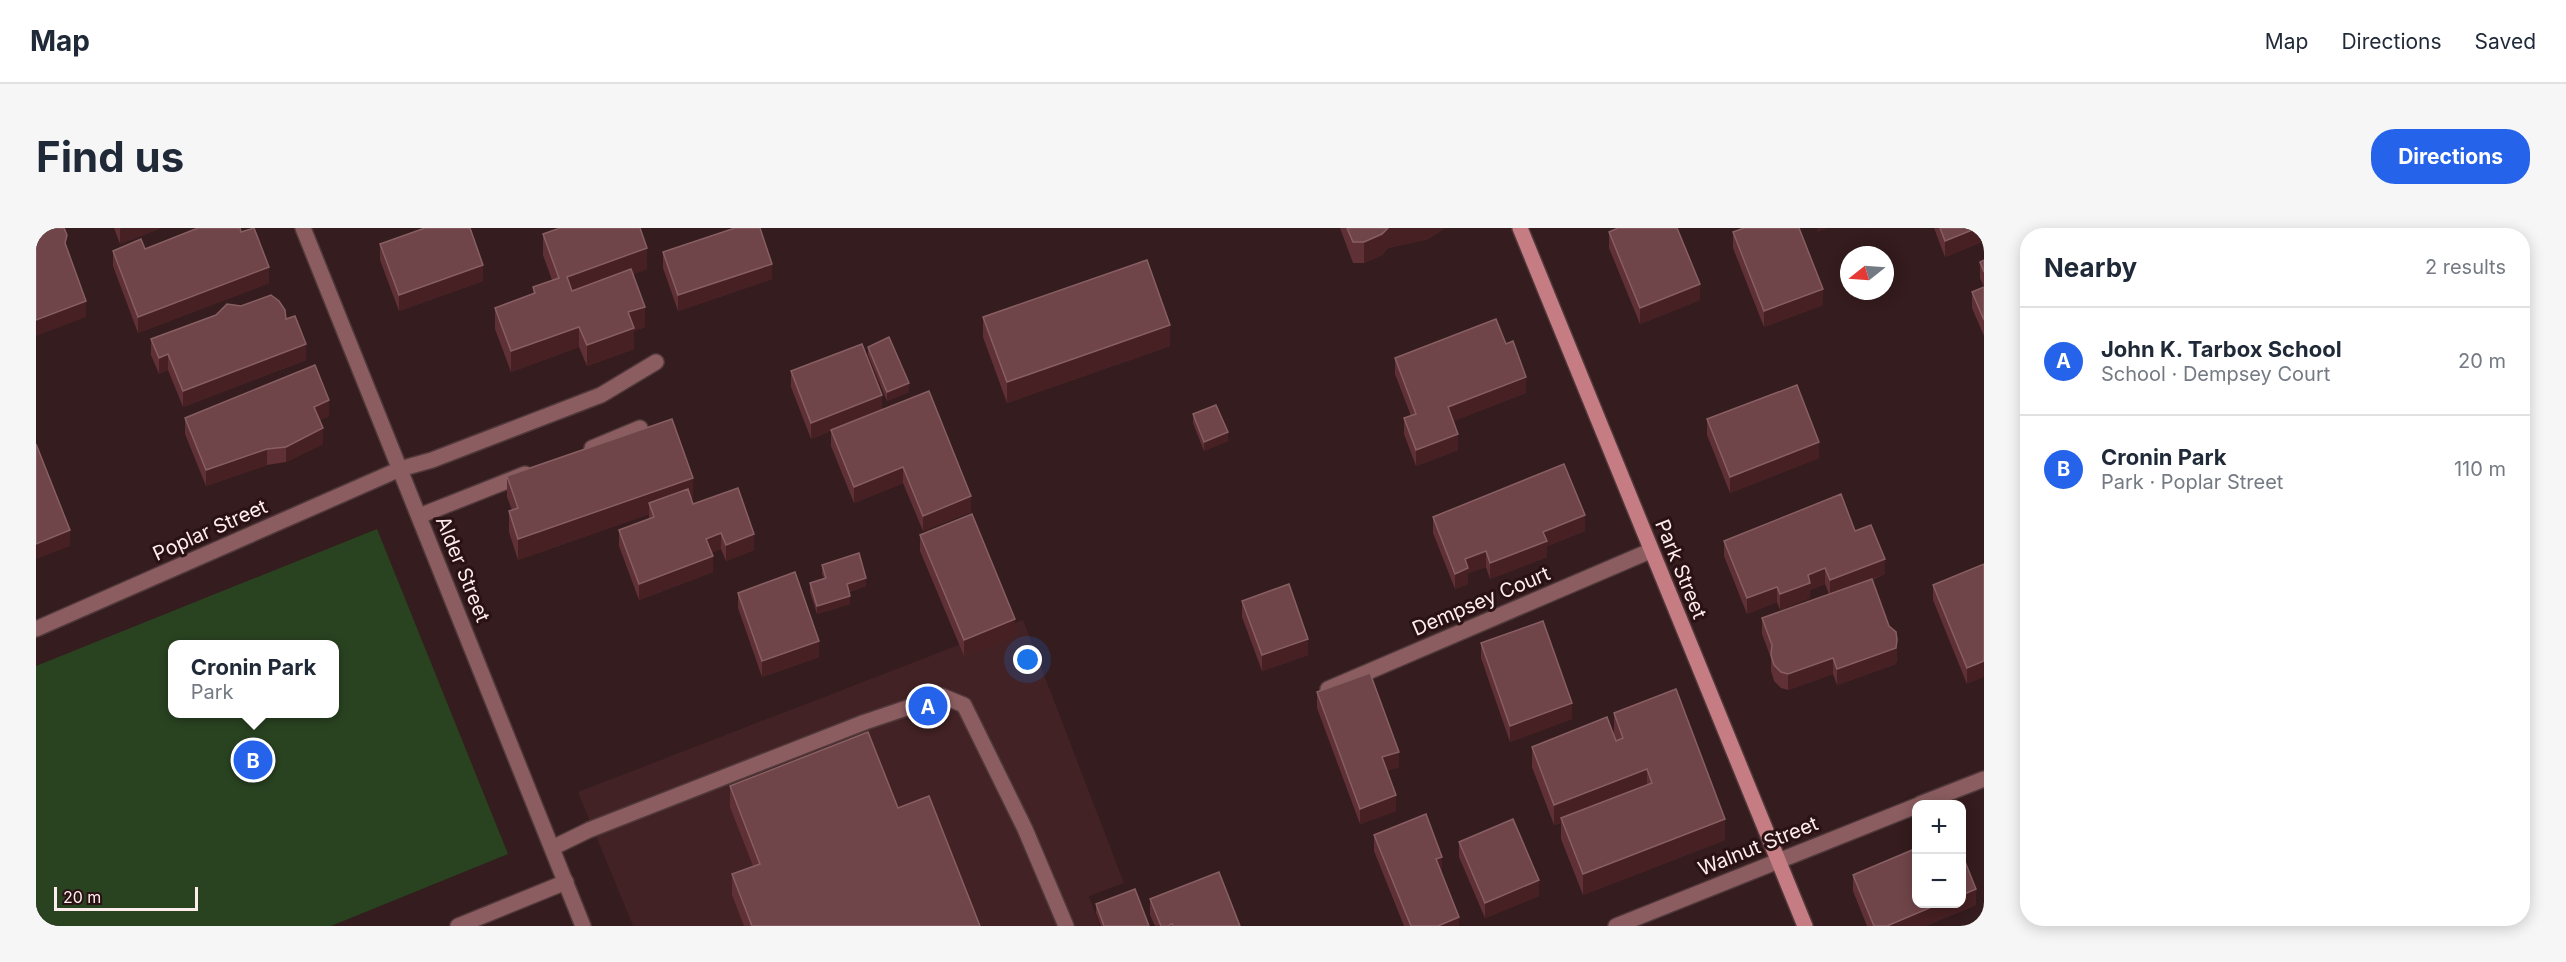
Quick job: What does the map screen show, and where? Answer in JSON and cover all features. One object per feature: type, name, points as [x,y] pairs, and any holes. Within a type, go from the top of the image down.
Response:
[{"type":"main road","name":"Park Street","points":[[1520,228],[1804,926]]},
{"type":"street","name":"Alder Street","points":[[303,228],[583,926]]},
{"type":"street","name":"Poplar Street","points":[[36,630],[400,469],[432,460],[601,395],[656,362]]},
{"type":"street","points":[[574,455],[640,428]]},
{"type":"street","points":[[419,516],[541,468]]},
{"type":"street","name":"Dempsey Court","points":[[1328,689],[1650,551]]},
{"type":"street","points":[[552,848],[589,830],[865,723],[942,696],[964,705],[1025,829],[1066,926]]},
{"type":"street","name":"Walnut Street","points":[[1931,800],[1984,779]]},
{"type":"street","name":"Walnut Street","points":[[1616,926],[1912,807]]},
{"type":"street","points":[[458,926],[566,882]]},
{"type":"shaded area","points":[[1023,620],[1124,883],[1089,896],[1100,926],[633,926],[578,792]]},
{"type":"green space","points":[[377,529],[508,854],[331,926],[36,926],[36,666]]},
{"type":"building","points":[[36,228],[64,228],[67,235],[65,243],[86,301],[36,320]]},
{"type":"building","points":[[198,228],[240,228],[241,232],[254,228],[269,267],[138,317],[113,251],[141,239],[145,249]]},
{"type":"building","points":[[425,228],[470,228],[483,265],[399,295],[380,244]]},
{"type":"building","points":[[560,228],[640,228],[647,248],[567,277],[572,291],[631,269],[645,307],[628,312],[634,328],[587,345],[579,327],[511,351],[495,308],[535,293],[533,287],[559,278],[543,234]]},
{"type":"building","points":[[735,228],[760,228],[772,264],[678,295],[663,252]]},
{"type":"building","points":[[1347,228],[1388,228],[1382,234],[1364,242],[1353,242]]},
{"type":"building","points":[[1618,228],[1677,228],[1700,284],[1640,308],[1609,232]]},
{"type":"building","points":[[1744,228],[1799,228],[1823,289],[1764,311],[1733,232]]},
{"type":"building","points":[[1940,228],[1977,228],[1945,241]]},
{"type":"building","points":[[1147,260],[1170,325],[1007,382],[983,317]]},
{"type":"building","points":[[1984,260],[1984,272],[1980,262]]},
{"type":"building","points":[[1984,287],[1984,320],[1972,292]]},
{"type":"building","points":[[271,295],[285,310],[286,319],[295,316],[306,344],[183,391],[168,354],[159,358],[151,339],[216,315],[227,304],[241,306]]},
{"type":"building","points":[[1496,319],[1506,344],[1513,341],[1526,377],[1448,407],[1458,434],[1416,450],[1404,418],[1416,414],[1395,358]]},
{"type":"building","points":[[889,337],[909,383],[887,392],[868,347]]},
{"type":"building","points":[[862,344],[882,395],[811,423],[791,371]]},
{"type":"building","points":[[315,365],[329,400],[314,407],[323,428],[286,447],[267,449],[206,470],[185,418]]},
{"type":"building","points":[[1797,385],[1819,442],[1730,477],[1707,419]]},
{"type":"building","points":[[929,391],[971,496],[923,516],[903,467],[854,487],[831,430]]},
{"type":"building","points":[[1216,405],[1228,432],[1204,442],[1193,414]]},
{"type":"building","points":[[672,419],[693,478],[518,539],[509,511],[518,508],[507,476]]},
{"type":"building","points":[[36,444],[70,530],[36,544]]},
{"type":"building","points":[[1564,464],[1585,515],[1543,532],[1547,541],[1490,563],[1486,551],[1465,559],[1468,568],[1455,574],[1433,517]]},
{"type":"building","points":[[738,488],[754,534],[726,545],[721,533],[706,539],[713,556],[639,584],[619,530],[654,517],[649,503],[688,489],[693,504]]},
{"type":"building","points":[[1841,494],[1855,531],[1871,525],[1885,559],[1830,580],[1825,568],[1808,575],[1810,583],[1780,594],[1777,587],[1747,598],[1724,541]]},
{"type":"building","points":[[972,514],[1015,619],[964,640],[920,535]]},
{"type":"building","points":[[859,553],[866,578],[847,584],[850,596],[817,606],[810,583],[826,578],[822,565]]},
{"type":"building","points":[[1984,564],[1984,661],[1967,668],[1933,585]]},
{"type":"building","points":[[795,572],[819,641],[762,661],[738,593]]},
{"type":"building","points":[[1872,579],[1889,626],[1896,632],[1896,648],[1837,669],[1833,658],[1788,674],[1781,672],[1774,665],[1771,655],[1772,645],[1762,618]]},
{"type":"building","points":[[1289,584],[1308,639],[1262,655],[1242,601]]},
{"type":"building","points":[[1543,621],[1572,703],[1510,726],[1481,643]]},
{"type":"building","points":[[1370,673],[1399,752],[1382,757],[1396,795],[1360,809],[1317,692]]},
{"type":"building","points":[[1676,689],[1725,819],[1583,874],[1561,818],[1652,783],[1647,769],[1554,805],[1532,747],[1607,717],[1616,741],[1623,738],[1614,713]]},
{"type":"building","points":[[868,732],[898,808],[929,796],[980,926],[752,926],[732,874],[760,864],[730,786]]},
{"type":"building","points":[[1426,814],[1442,857],[1436,859],[1459,917],[1438,926],[1411,926],[1374,835]]},
{"type":"building","points":[[1513,819],[1539,880],[1485,903],[1459,842]]},
{"type":"building","points":[[1912,850],[1912,908],[1929,908],[1887,926],[1874,926],[1853,875]]},
{"type":"building","points":[[1966,864],[1976,889],[1966,893]]},
{"type":"building","points":[[1219,872],[1240,926],[1173,926],[1172,924],[1161,926],[1150,899]]},
{"type":"building","points":[[1135,889],[1149,926],[1104,926],[1096,904]]},
{"type":"place","name":"John K. Tarbox School","points":[[928,706]]},
{"type":"place","name":"Cronin Park","points":[[253,760]]}]
